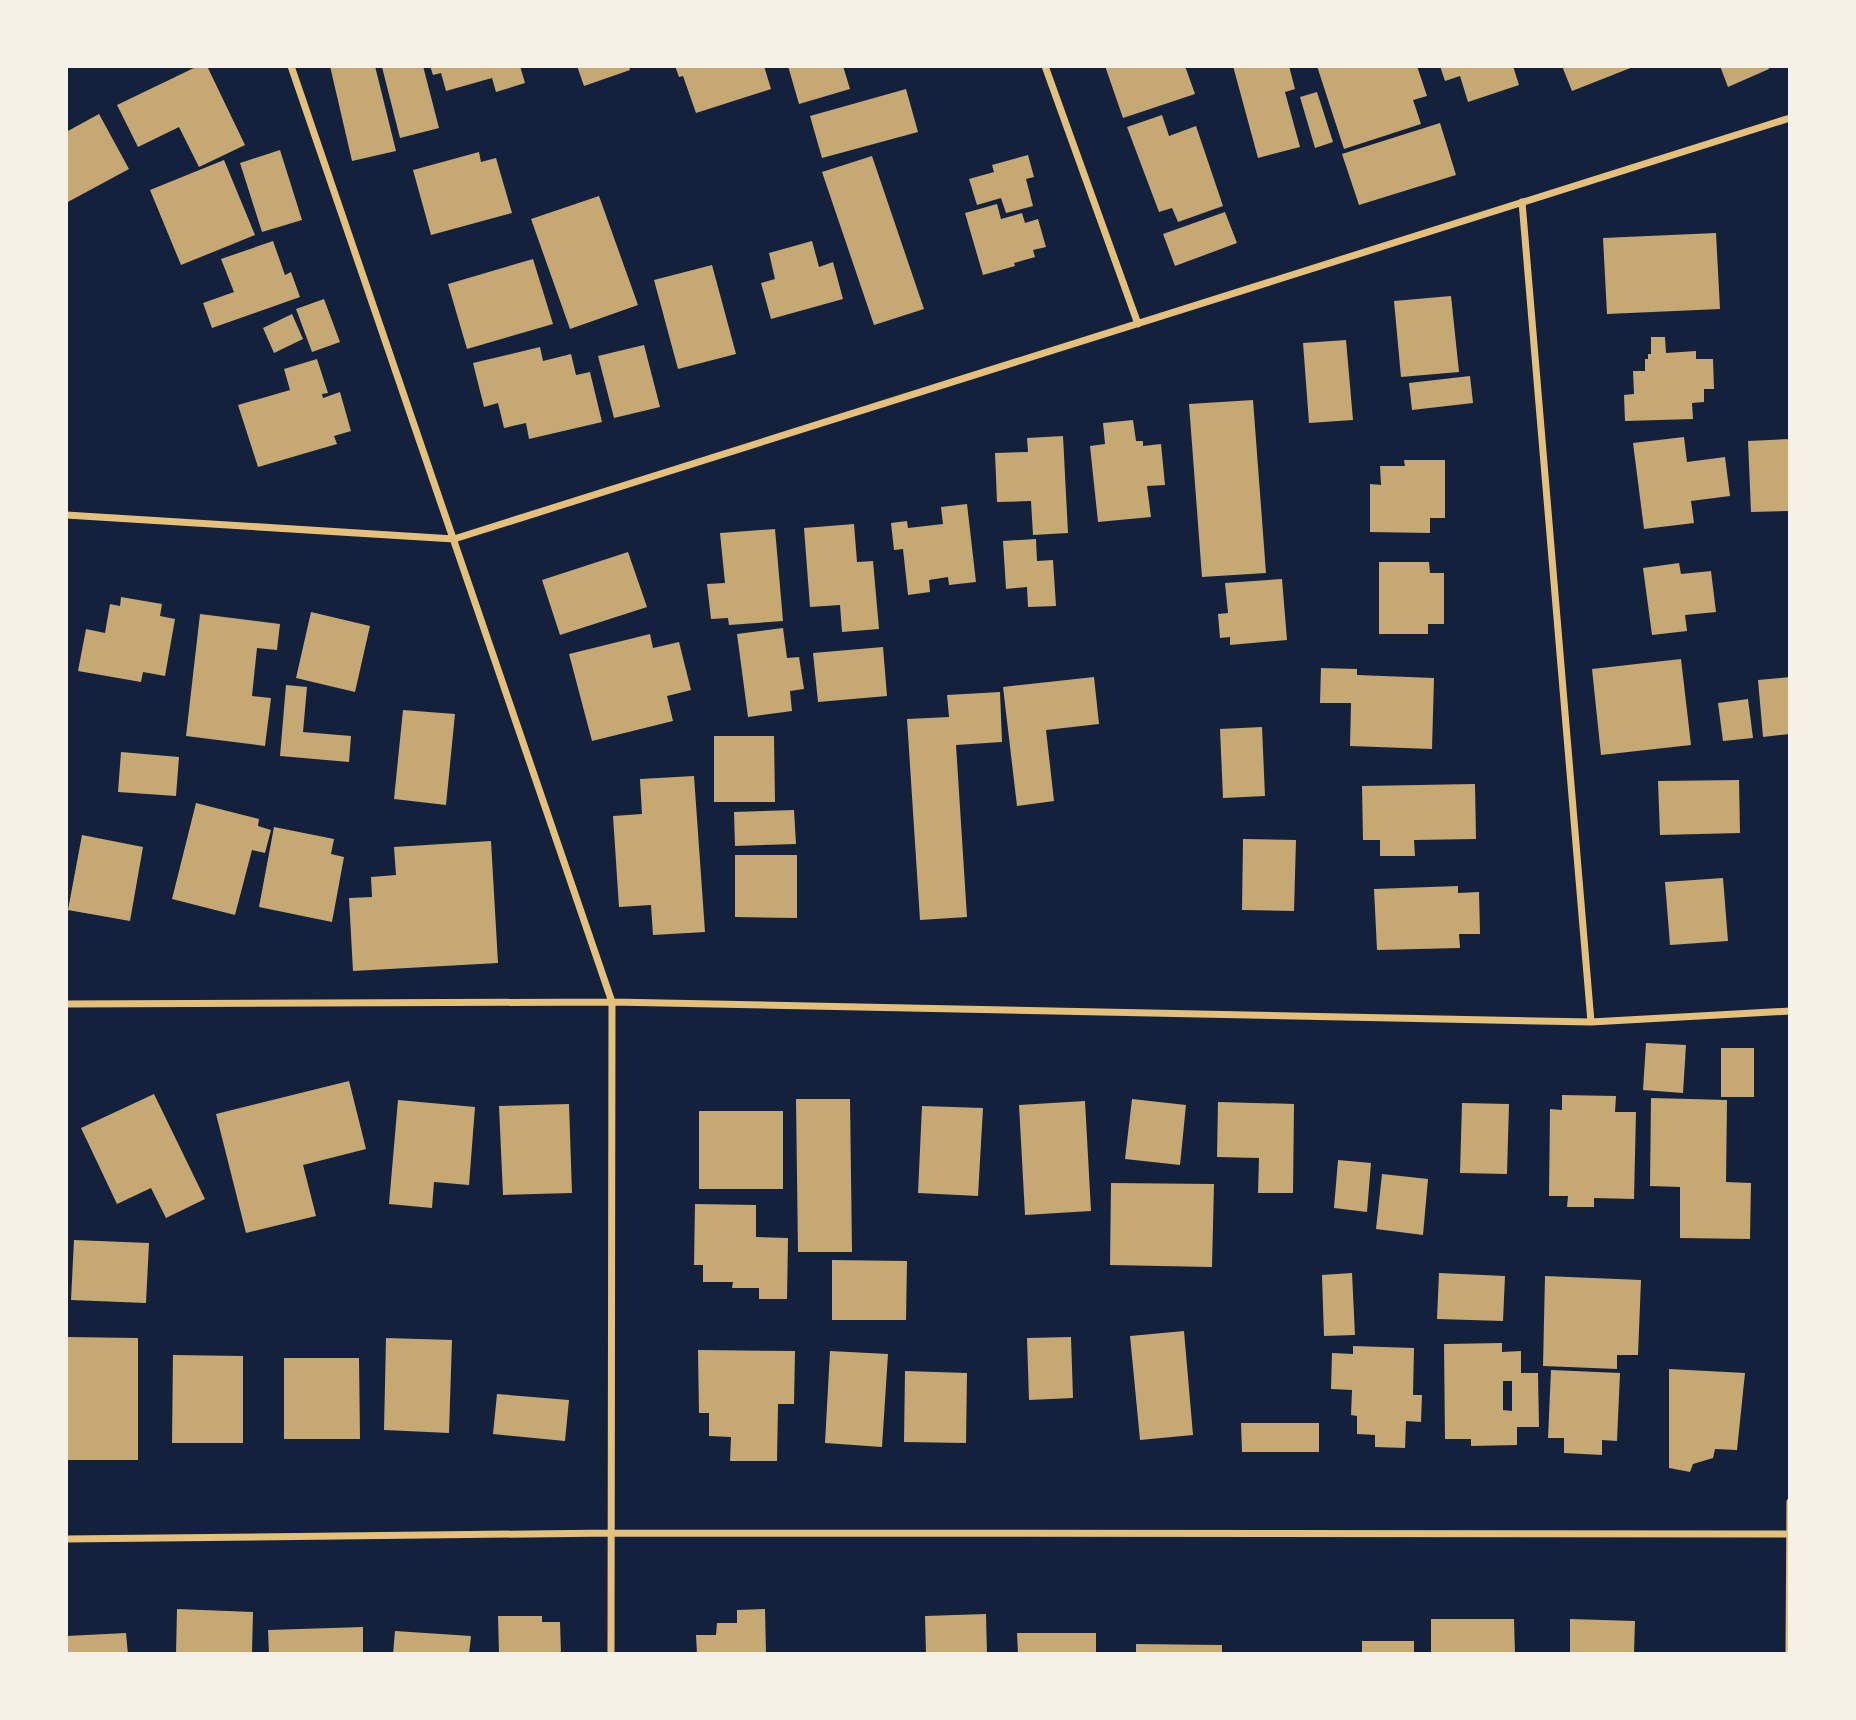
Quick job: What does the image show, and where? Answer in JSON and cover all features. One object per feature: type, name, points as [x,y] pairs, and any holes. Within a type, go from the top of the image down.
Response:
[{"type":"street","points":[[291,66],[612,1002],[611,1654]]},
{"type":"street","points":[[1045,66],[1138,324]]},
{"type":"street","points":[[66,515],[454,540],[1790,118]]},
{"type":"street","points":[[1522,202],[1591,1022]]},
{"type":"street","points":[[66,1003],[612,1002],[1591,1022],[1790,1011]]},
{"type":"street","points":[[1789,1654],[1790,1502]]},
{"type":"street","points":[[66,1539],[612,1533],[1789,1534]]},
{"type":"building","points":[[198,66],[207,66],[245,145],[199,167],[179,127],[138,147],[117,105]]},
{"type":"building","points":[[330,66],[375,66],[396,151],[352,161]]},
{"type":"building","points":[[423,66],[439,128],[400,138],[382,67]]},
{"type":"building","points":[[430,66],[520,66],[525,83],[496,92],[492,78],[446,91],[441,73],[433,75]]},
{"type":"building","points":[[577,66],[629,66],[630,70],[584,86]]},
{"type":"building","points":[[675,66],[764,66],[771,89],[696,113],[683,76],[679,77]]},
{"type":"building","points":[[788,66],[843,66],[850,89],[799,104]]},
{"type":"building","points":[[1105,66],[1185,66],[1195,94],[1123,118]]},
{"type":"building","points":[[1233,66],[1289,66],[1295,89],[1285,92],[1300,147],[1258,158]]},
{"type":"building","points":[[1317,66],[1417,66],[1427,96],[1413,100],[1421,124],[1344,149]]},
{"type":"building","points":[[1440,66],[1513,66],[1519,85],[1468,102],[1460,76],[1445,81]]},
{"type":"building","points":[[1562,66],[1633,66],[1633,67],[1572,91]]},
{"type":"building","points":[[1720,66],[1768,66],[1769,69],[1728,87]]},
{"type":"building","points":[[906,89],[918,132],[822,158],[810,116]]},
{"type":"building","points":[[1317,92],[1333,142],[1315,148],[1300,97]]},
{"type":"building","points":[[99,114],[129,169],[66,203],[66,132]]},
{"type":"building","points":[[1162,115],[1169,136],[1196,126],[1223,206],[1178,222],[1172,208],[1159,212],[1127,127]]},
{"type":"building","points":[[1440,123],[1456,175],[1359,205],[1342,154]]},
{"type":"building","points":[[280,150],[302,220],[262,232],[240,163]]},
{"type":"building","points":[[479,152],[481,162],[496,158],[512,213],[431,235],[413,170]]},
{"type":"building","points":[[1028,155],[1034,177],[1026,179],[1033,206],[1006,213],[1001,198],[977,205],[969,179],[994,172],[992,165]]},
{"type":"building","points":[[872,156],[924,309],[874,325],[822,172]]},
{"type":"building","points":[[224,160],[255,235],[181,265],[150,190]]},
{"type":"building","points":[[599,196],[638,305],[570,329],[531,219]]},
{"type":"building","points":[[997,204],[1001,219],[1022,213],[1025,223],[1038,219],[1046,247],[1033,250],[1035,257],[1014,263],[1015,266],[983,275],[965,213]]},
{"type":"building","points":[[1225,212],[1237,243],[1175,266],[1163,234]]},
{"type":"building","points":[[1716,233],[1720,309],[1607,314],[1603,238]]},
{"type":"building","points":[[273,241],[285,275],[291,272],[300,297],[212,328],[203,303],[234,292],[221,259]]},
{"type":"building","points":[[812,241],[819,267],[833,262],[843,299],[771,319],[761,283],[775,279],[769,253]]},
{"type":"building","points":[[533,259],[553,324],[467,349],[448,284]]},
{"type":"building","points":[[712,265],[736,354],[678,369],[654,280]]},
{"type":"building","points":[[1451,296],[1459,372],[1401,377],[1394,301]]},
{"type":"building","points":[[324,299],[340,342],[312,352],[296,309]]},
{"type":"building","points":[[292,314],[303,339],[274,353],[263,328]]},
{"type":"building","points":[[1651,337],[1665,337],[1666,353],[1696,351],[1696,359],[1713,359],[1714,389],[1704,389],[1704,402],[1692,403],[1693,419],[1625,421],[1624,395],[1634,394],[1633,371],[1645,371],[1645,359],[1651,354]]},
{"type":"building","points":[[1346,340],[1353,420],[1309,423],[1303,343]]},
{"type":"building","points":[[644,345],[660,407],[614,418],[598,356]]},
{"type":"building","points":[[540,347],[543,361],[571,354],[576,375],[590,372],[602,422],[529,439],[526,423],[504,428],[498,403],[484,407],[473,363]]},
{"type":"building","points":[[317,359],[328,393],[322,394],[323,398],[340,392],[351,431],[334,436],[337,444],[258,467],[238,405],[290,390],[284,369]]},
{"type":"building","points":[[1470,376],[1473,403],[1412,410],[1409,383]]},
{"type":"building","points":[[1253,400],[1266,573],[1202,577],[1189,404]]},
{"type":"building","points":[[1133,420],[1136,441],[1143,441],[1143,446],[1161,444],[1165,485],[1147,486],[1151,517],[1098,522],[1090,446],[1105,444],[1103,423]]},
{"type":"building","points":[[1063,436],[1068,533],[1033,535],[1031,501],[997,502],[995,453],[1028,452],[1027,438]]},
{"type":"building","points":[[1684,437],[1687,462],[1725,457],[1730,496],[1691,501],[1694,523],[1644,529],[1633,443]]},
{"type":"building","points":[[1790,439],[1790,511],[1751,512],[1748,441]]},
{"type":"building","points":[[1404,460],[1445,460],[1445,518],[1430,518],[1430,533],[1370,532],[1370,484],[1381,485],[1380,466],[1405,466]]},
{"type":"building","points":[[967,504],[976,582],[949,585],[948,577],[929,580],[930,592],[908,595],[903,549],[894,550],[891,523],[907,521],[908,528],[943,524],[941,507]]},
{"type":"building","points":[[854,524],[857,562],[873,561],[879,629],[842,632],[840,605],[810,607],[804,528]]},
{"type":"building","points":[[775,529],[783,621],[729,625],[728,618],[711,619],[707,584],[725,583],[720,533]]},
{"type":"building","points":[[1036,539],[1037,561],[1053,560],[1056,606],[1028,607],[1027,587],[1006,589],[1003,541]]},
{"type":"building","points":[[628,552],[647,607],[560,635],[542,580]]},
{"type":"building","points":[[1379,562],[1429,562],[1430,573],[1444,573],[1444,624],[1428,624],[1428,634],[1379,634]]},
{"type":"building","points":[[1679,563],[1681,574],[1711,571],[1716,612],[1685,615],[1687,631],[1652,635],[1643,568]]},
{"type":"building","points":[[1282,579],[1287,640],[1230,645],[1230,637],[1220,638],[1218,614],[1228,613],[1225,583]]},
{"type":"building","points":[[121,597],[162,604],[160,616],[175,619],[165,676],[143,672],[141,682],[78,671],[86,629],[105,633],[110,604],[120,606]]},
{"type":"building","points":[[311,612],[370,626],[355,692],[296,678]]},
{"type":"building","points":[[200,614],[280,624],[277,650],[257,648],[252,696],[271,698],[265,746],[186,736]]},
{"type":"building","points":[[783,628],[787,658],[799,657],[804,689],[790,691],[792,711],[748,717],[737,634]]},
{"type":"building","points":[[650,634],[653,648],[679,642],[691,690],[667,696],[673,721],[592,741],[569,654]]},
{"type":"building","points":[[883,647],[887,696],[818,702],[813,653]]},
{"type":"building","points":[[1681,659],[1691,745],[1601,755],[1592,669]]},
{"type":"building","points":[[1321,668],[1357,669],[1357,675],[1434,678],[1432,749],[1350,746],[1351,703],[1320,703]]},
{"type":"building","points":[[1094,677],[1099,724],[1046,730],[1054,801],[1017,806],[1003,687]]},
{"type":"building","points":[[1790,677],[1790,734],[1763,737],[1758,680]]},
{"type":"building","points":[[286,685],[307,687],[303,732],[351,736],[349,762],[280,756]]},
{"type":"building","points":[[1000,692],[1002,742],[956,745],[967,917],[920,920],[907,719],[949,717],[947,695]]},
{"type":"building","points":[[1748,699],[1753,738],[1723,741],[1718,703]]},
{"type":"building","points":[[403,710],[455,714],[446,805],[394,799]]},
{"type":"building","points":[[1262,727],[1265,796],[1223,798],[1220,729]]},
{"type":"building","points":[[714,736],[774,736],[775,802],[714,802]]},
{"type":"building","points":[[121,752],[179,757],[176,796],[118,792]]},
{"type":"building","points":[[694,776],[705,932],[653,935],[651,905],[619,907],[613,816],[642,814],[640,779]]},
{"type":"building","points":[[1739,780],[1740,833],[1660,835],[1658,781]]},
{"type":"building","points":[[1475,784],[1476,839],[1414,840],[1415,856],[1380,856],[1380,840],[1363,840],[1362,786]]},
{"type":"building","points":[[196,803],[259,819],[258,826],[271,830],[265,853],[252,850],[235,915],[172,899]]},
{"type":"building","points":[[794,810],[796,844],[735,846],[734,812]]},
{"type":"building","points":[[274,827],[334,839],[331,854],[344,857],[332,922],[259,907]]},
{"type":"building","points":[[82,835],[143,847],[130,921],[68,910]]},
{"type":"building","points":[[1243,839],[1296,840],[1294,911],[1242,910]]},
{"type":"building","points":[[491,841],[498,963],[353,971],[349,898],[372,897],[371,877],[396,875],[394,847]]},
{"type":"building","points":[[735,855],[797,855],[797,918],[735,917]]},
{"type":"building","points":[[1723,878],[1728,941],[1670,945],[1665,882]]},
{"type":"building","points":[[1458,886],[1458,893],[1479,892],[1480,934],[1459,934],[1460,948],[1377,950],[1374,889]]},
{"type":"building","points":[[1646,1043],[1686,1045],[1683,1093],[1643,1090]]},
{"type":"building","points":[[1721,1048],[1754,1048],[1754,1097],[1721,1097]]},
{"type":"building","points":[[349,1081],[366,1149],[303,1165],[316,1216],[246,1233],[216,1114]]},
{"type":"building","points":[[154,1094],[205,1199],[166,1218],[151,1188],[117,1204],[81,1128]]},
{"type":"building","points":[[1562,1095],[1616,1096],[1615,1112],[1636,1112],[1634,1199],[1594,1198],[1594,1207],[1567,1207],[1568,1196],[1549,1196],[1550,1109],[1562,1110]]},
{"type":"building","points":[[1651,1098],[1727,1100],[1726,1182],[1751,1183],[1750,1239],[1680,1238],[1680,1187],[1650,1186]]},
{"type":"building","points":[[796,1099],[850,1099],[852,1252],[798,1252]]},
{"type":"building","points":[[1132,1099],[1186,1105],[1180,1165],[1125,1159]]},
{"type":"building","points":[[398,1100],[475,1107],[469,1185],[434,1182],[432,1208],[389,1204]]},
{"type":"building","points":[[1085,1101],[1091,1211],[1025,1215],[1019,1105]]},
{"type":"building","points":[[1218,1102],[1294,1104],[1293,1193],[1258,1193],[1259,1158],[1217,1157]]},
{"type":"building","points":[[1462,1103],[1509,1104],[1507,1174],[1460,1173]]},
{"type":"building","points":[[569,1104],[572,1193],[503,1195],[499,1106]]},
{"type":"building","points":[[922,1106],[983,1108],[978,1196],[918,1193]]},
{"type":"building","points":[[699,1111],[783,1111],[783,1189],[699,1189]]},
{"type":"building","points":[[1338,1160],[1371,1163],[1367,1212],[1334,1208]]},
{"type":"building","points":[[1382,1174],[1428,1179],[1423,1235],[1376,1229]]},
{"type":"building","points":[[1111,1183],[1214,1184],[1212,1267],[1110,1265]]},
{"type":"building","points":[[695,1204],[756,1205],[756,1237],[788,1238],[787,1299],[759,1299],[759,1288],[732,1288],[733,1282],[703,1282],[703,1265],[694,1265]]},
{"type":"building","points":[[74,1240],[149,1243],[146,1303],[71,1300]]},
{"type":"building","points":[[832,1260],[907,1261],[906,1320],[832,1320]]},
{"type":"building","points":[[1352,1273],[1355,1335],[1324,1336],[1322,1275]]},
{"type":"building","points":[[1439,1273],[1505,1276],[1503,1321],[1437,1319]]},
{"type":"building","points":[[1545,1276],[1641,1280],[1638,1355],[1617,1355],[1617,1369],[1543,1366]]},
{"type":"building","points":[[1184,1331],[1193,1435],[1140,1440],[1130,1336]]},
{"type":"building","points":[[66,1337],[138,1338],[138,1460],[66,1460]]},
{"type":"building","points":[[1071,1337],[1073,1398],[1029,1400],[1027,1338]]},
{"type":"building","points":[[386,1338],[452,1340],[449,1433],[384,1430]]},
{"type":"building","points":[[1502,1343],[1502,1352],[1521,1351],[1521,1373],[1538,1373],[1539,1427],[1517,1427],[1517,1445],[1471,1446],[1471,1439],[1445,1439],[1444,1344]],"holes":[[[1503,1381],[1512,1381],[1512,1411],[1503,1410]]]},
{"type":"building","points":[[1353,1346],[1414,1348],[1413,1395],[1422,1395],[1421,1422],[1406,1421],[1405,1448],[1375,1447],[1375,1435],[1357,1434],[1357,1416],[1351,1415],[1352,1390],[1331,1389],[1332,1353],[1353,1354]]},
{"type":"building","points":[[698,1350],[795,1351],[794,1404],[778,1404],[777,1461],[730,1461],[731,1437],[709,1436],[709,1413],[699,1413]]},
{"type":"building","points":[[830,1351],[888,1354],[882,1447],[825,1443]]},
{"type":"building","points":[[173,1355],[243,1356],[243,1443],[172,1443]]},
{"type":"building","points":[[284,1358],[359,1358],[360,1439],[284,1439]]},
{"type":"building","points":[[1669,1369],[1745,1373],[1737,1450],[1715,1449],[1713,1458],[1693,1464],[1690,1472],[1669,1468]]},
{"type":"building","points":[[1551,1370],[1620,1373],[1617,1441],[1602,1440],[1602,1455],[1564,1453],[1564,1438],[1548,1438]]},
{"type":"building","points":[[905,1371],[967,1373],[966,1443],[904,1442]]},
{"type":"building","points":[[497,1394],[569,1400],[565,1441],[493,1434]]},
{"type":"building","points":[[1241,1423],[1319,1423],[1319,1452],[1242,1452]]},
{"type":"building","points":[[177,1609],[253,1612],[252,1654],[176,1654]]},
{"type":"building","points":[[765,1609],[766,1654],[697,1654],[696,1635],[716,1635],[717,1623],[737,1623],[737,1610]]},
{"type":"building","points":[[986,1614],[987,1654],[926,1654],[925,1616]]},
{"type":"building","points":[[498,1616],[542,1616],[542,1622],[560,1622],[561,1654],[499,1654]]},
{"type":"building","points":[[1431,1619],[1514,1619],[1515,1654],[1431,1654]]},
{"type":"building","points":[[1570,1619],[1635,1621],[1634,1654],[1570,1654]]},
{"type":"building","points":[[363,1627],[363,1654],[269,1654],[268,1630]]},
{"type":"building","points":[[395,1631],[471,1636],[469,1654],[393,1654]]},
{"type":"building","points":[[126,1633],[128,1654],[68,1654],[66,1636]]},
{"type":"building","points":[[1017,1633],[1096,1633],[1096,1654],[1018,1654]]},
{"type":"building","points":[[1362,1641],[1414,1641],[1414,1654],[1362,1654]]},
{"type":"building","points":[[1136,1644],[1222,1645],[1222,1654],[1136,1654]]}]
